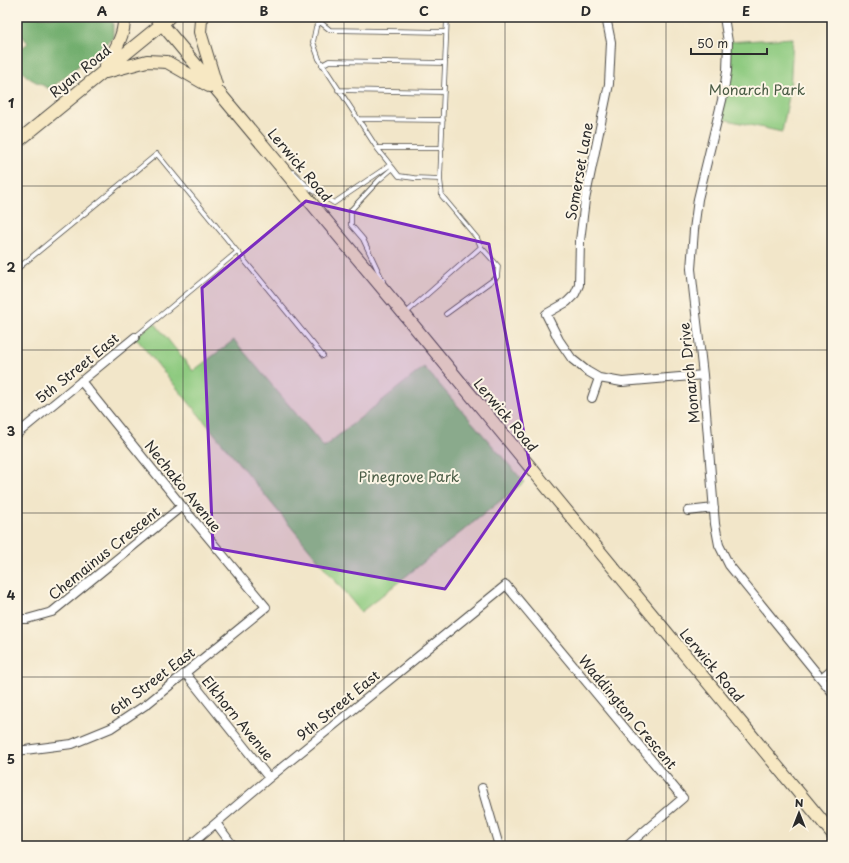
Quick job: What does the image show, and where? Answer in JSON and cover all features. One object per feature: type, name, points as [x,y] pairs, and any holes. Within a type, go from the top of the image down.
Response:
[{"type":"main road","points":[[101,74],[120,42],[125,23],[124,17]]},
{"type":"main road","name":"Ryan Road","points":[[17,142],[101,74],[162,19],[176,17]]},
{"type":"main road","points":[[203,17],[201,20],[200,32],[217,90]]},
{"type":"main road","name":"Lerwick Road","points":[[162,19],[217,90],[404,314],[832,833]]},
{"type":"main road","points":[[101,74],[147,61],[168,62],[217,90]]},
{"type":"street","name":"Somerset Lane","points":[[599,378],[572,359],[559,340],[546,314],[567,302],[575,294],[579,285],[580,241],[585,200],[608,84],[611,42],[606,17]]},
{"type":"street","name":"Monarch Drive","points":[[724,17],[728,42],[727,71],[723,96],[698,199],[691,269],[703,375],[715,524],[719,545],[729,565],[832,692]]},
{"type":"street","name":"5th Street East","points":[[17,434],[135,337]]},
{"type":"street","points":[[592,398],[599,378],[622,382],[703,375]]},
{"type":"street","name":"Nechako Avenue","points":[[80,381],[266,608]]},
{"type":"street","name":"Chemainus Crescent","points":[[17,619],[27,619],[52,612],[182,506]]},
{"type":"street","points":[[688,511],[714,508]]},
{"type":"street","name":"9th Street East","points":[[189,846],[269,778],[506,585]]},
{"type":"street","name":"Waddington Crescent","points":[[506,585],[683,798],[627,846]]},
{"type":"street","name":"6th Street East","points":[[17,751],[72,744],[111,728],[147,704],[186,674],[266,608]]},
{"type":"street","points":[[821,678],[832,669]]},
{"type":"street","name":"Elkhorn Avenue","points":[[186,674],[269,778]]},
{"type":"street","points":[[482,788],[499,846]]},
{"type":"street","points":[[216,823],[233,846]]},
{"type":"lane","points":[[324,17],[316,27],[313,42],[318,59],[377,148],[399,176],[440,179]]},
{"type":"lane","points":[[446,314],[497,277],[498,266],[481,247],[477,238],[442,196],[440,179],[447,17]]},
{"type":"lane","points":[[320,22],[330,30],[446,32]]},
{"type":"lane","points":[[322,65],[329,61],[445,62]]},
{"type":"lane","points":[[338,90],[444,92]]},
{"type":"lane","points":[[358,119],[443,120]]},
{"type":"lane","points":[[259,140],[309,188],[334,203],[391,166]]},
{"type":"lane","points":[[377,148],[442,148]]},
{"type":"lane","points":[[17,269],[157,154],[323,356]]},
{"type":"lane","points":[[391,166],[351,210],[351,225],[363,239],[393,301]]},
{"type":"lane","points":[[404,314],[481,247]]},
{"type":"lane","points":[[135,337],[237,252]]},
{"type":"highlighted area","points":[[306,201],[489,244],[530,466],[445,589],[213,548],[202,288]]},
{"type":"green space","points":[[17,17],[113,17],[113,38],[50,89],[26,76],[19,66],[17,52],[28,43],[17,30]]},
{"type":"green space","name":"Monarch Park","points":[[793,38],[790,91],[782,132],[718,118],[728,42]]},
{"type":"green space","name":"Pinegrove Park","points":[[154,322],[193,371],[234,340],[324,447],[424,367],[524,482],[361,612],[135,337]]}]
